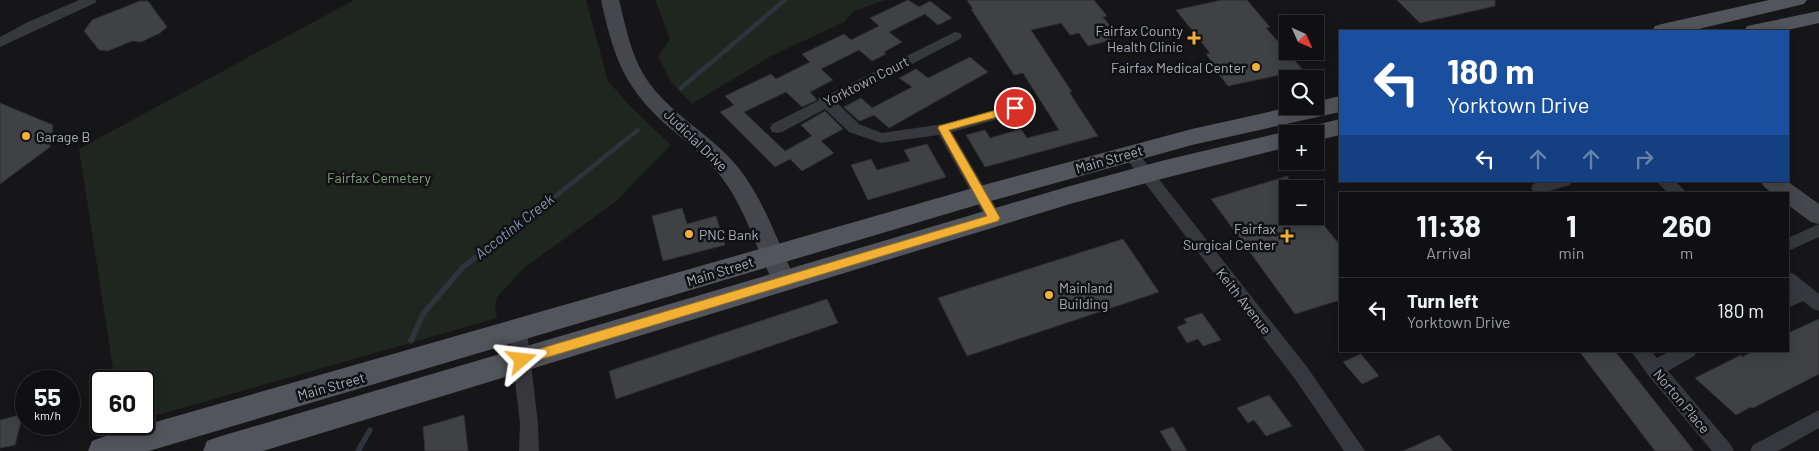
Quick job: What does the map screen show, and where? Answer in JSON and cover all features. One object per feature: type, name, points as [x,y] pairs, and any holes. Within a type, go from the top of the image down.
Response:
[{"type":"main road","points":[[1666,30],[1798,0]]},
{"type":"main road","points":[[1759,30],[1819,17]]},
{"type":"main road","name":"Main Street","points":[[103,451],[980,195],[1207,133],[1339,104]]},
{"type":"main road","points":[[1324,131],[1339,127]]},
{"type":"main road","name":"Main Street","points":[[218,451],[994,218],[1146,174],[1279,142]]},
{"type":"street","points":[[0,43],[33,25],[90,0]]},
{"type":"street","name":"Judicial Drive","points":[[610,0],[621,44],[630,67],[639,82],[651,97],[730,172],[784,281]]},
{"type":"street","name":"Yorktown Court","points":[[777,128],[955,36]]},
{"type":"street","points":[[825,102],[854,128],[881,138],[943,128],[1015,108]]},
{"type":"street","points":[[943,128],[994,218]]},
{"type":"street","name":"Keith Avenue","points":[[1130,153],[1301,373],[1348,449]]},
{"type":"street","points":[[1542,192],[1539,188],[1560,182]]},
{"type":"street","points":[[1665,182],[1678,192]]},
{"type":"street","points":[[1772,182],[1786,192]]},
{"type":"street","points":[[1789,194],[1819,216]]},
{"type":"street","points":[[1789,244],[1819,230]]},
{"type":"street","points":[[1789,279],[1819,304]]},
{"type":"street","points":[[1789,300],[1804,292]]},
{"type":"street","points":[[518,331],[528,423],[529,451]]},
{"type":"street","name":"Norton Place","points":[[1641,352],[1724,451]]},
{"type":"street","points":[[1654,369],[1686,352]]},
{"type":"street","points":[[1760,451],[1819,418]]},
{"type":"green space","name":"Fairfax Cemetery","points":[[354,0],[586,0],[608,81],[628,104],[671,145],[615,202],[524,268],[497,297],[495,307],[497,318],[155,416],[155,370],[113,370],[79,149]]},
{"type":"green space","points":[[655,0],[885,0],[854,11],[844,22],[771,56],[692,104],[671,82],[658,56],[670,39]]},
{"type":"building","points":[[908,0],[919,7],[930,1],[952,18],[938,25],[925,14],[889,32],[902,42],[884,52],[886,54],[872,61],[859,50],[821,69],[833,80],[810,92],[817,100],[802,107],[786,92],[744,112],[785,151],[812,136],[801,125],[825,111],[843,129],[821,141],[834,153],[802,171],[790,159],[775,167],[720,112],[734,105],[725,96],[771,74],[776,79],[810,62],[802,54],[844,34],[851,40],[879,26],[870,18]]},
{"type":"building","points":[[967,0],[1094,0],[1107,16],[1103,17],[1110,26],[1102,28],[1111,40],[1088,46],[1079,33],[1070,35],[1061,23],[1031,30],[1072,92],[1069,92],[1098,136],[985,167],[966,135],[985,130],[990,138],[1021,129],[1027,138],[1059,130],[1023,73],[1014,75]]},
{"type":"building","points":[[1222,0],[1247,0],[1270,27],[1266,28],[1279,43],[1279,60],[1294,60],[1303,70],[1279,70],[1279,75],[1228,86],[1210,63],[1213,63],[1206,54],[1210,53],[1176,10]]},
{"type":"building","points":[[1397,0],[1495,0],[1495,6],[1420,23]]},
{"type":"building","points":[[140,1],[148,1],[167,27],[160,33],[141,42],[132,41],[108,51],[99,50],[84,31],[92,20]]},
{"type":"building","points":[[970,57],[988,72],[889,128],[874,115],[860,121],[844,107],[861,98],[872,108],[912,87],[899,78],[916,69],[928,78]]},
{"type":"building","name":"Garage B","points":[[0,103],[53,125],[50,147],[0,184]]},
{"type":"building","points":[[927,144],[946,177],[868,200],[851,165],[871,159],[877,170],[910,161],[904,150]]},
{"type":"building","points":[[1288,176],[1288,180],[1279,180],[1279,225],[1323,225],[1339,244],[1339,300],[1295,314],[1211,199]]},
{"type":"building","name":"PNC Bank","points":[[682,208],[687,224],[716,216],[725,245],[663,261],[652,216]]},
{"type":"building","name":"Mainland Building","points":[[1123,239],[1159,292],[967,356],[938,298]]},
{"type":"building","points":[[827,299],[838,323],[616,399],[609,371]]},
{"type":"building","points":[[1202,313],[1221,340],[1203,346],[1198,339],[1187,343],[1177,327],[1187,323],[1184,319]]},
{"type":"building","points":[[1819,319],[1819,374],[1753,408],[1751,407],[1736,415],[1695,378],[1741,355],[1742,357],[1752,352],[1789,352],[1789,333]]},
{"type":"building","points":[[1580,352],[1616,352],[1694,451],[1655,451]]},
{"type":"building","points":[[1361,354],[1379,376],[1362,384],[1343,362]]},
{"type":"building","points":[[1269,395],[1292,426],[1266,436],[1254,420],[1248,423],[1237,408]]},
{"type":"building","points":[[464,415],[468,451],[425,451],[423,427]]},
{"type":"building","points":[[15,416],[15,435],[18,435],[15,445],[0,448],[0,420]]},
{"type":"building","points":[[1173,427],[1187,451],[1172,451],[1160,431]]},
{"type":"building","points":[[1439,435],[1453,451],[1403,451]]},
{"type":"waterway","name":"Accotink Creek","points":[[681,88],[785,0]]},
{"type":"waterway","name":"Accotink Creek","points":[[546,204],[638,130]]},
{"type":"waterway","name":"Accotink Creek","points":[[411,341],[423,314],[463,267],[547,203]]},
{"type":"waterway","name":"Accotink Creek","points":[[358,451],[370,430]]},
{"type":"place","name":"Fairfax County Health Clinic","points":[[1194,38]]},
{"type":"place","name":"Fairfax Medical Center","points":[[1256,67]]},
{"type":"place","name":"Garage B","points":[[26,136]]},
{"type":"place","name":"PNC Bank","points":[[689,234]]},
{"type":"place","name":"Fairfax Surgical Center","points":[[1287,236]]},
{"type":"place","name":"Mainland Building","points":[[1049,295]]},
{"type":"route","points":[[522,360],[994,218],[943,128],[1015,108]]}]
